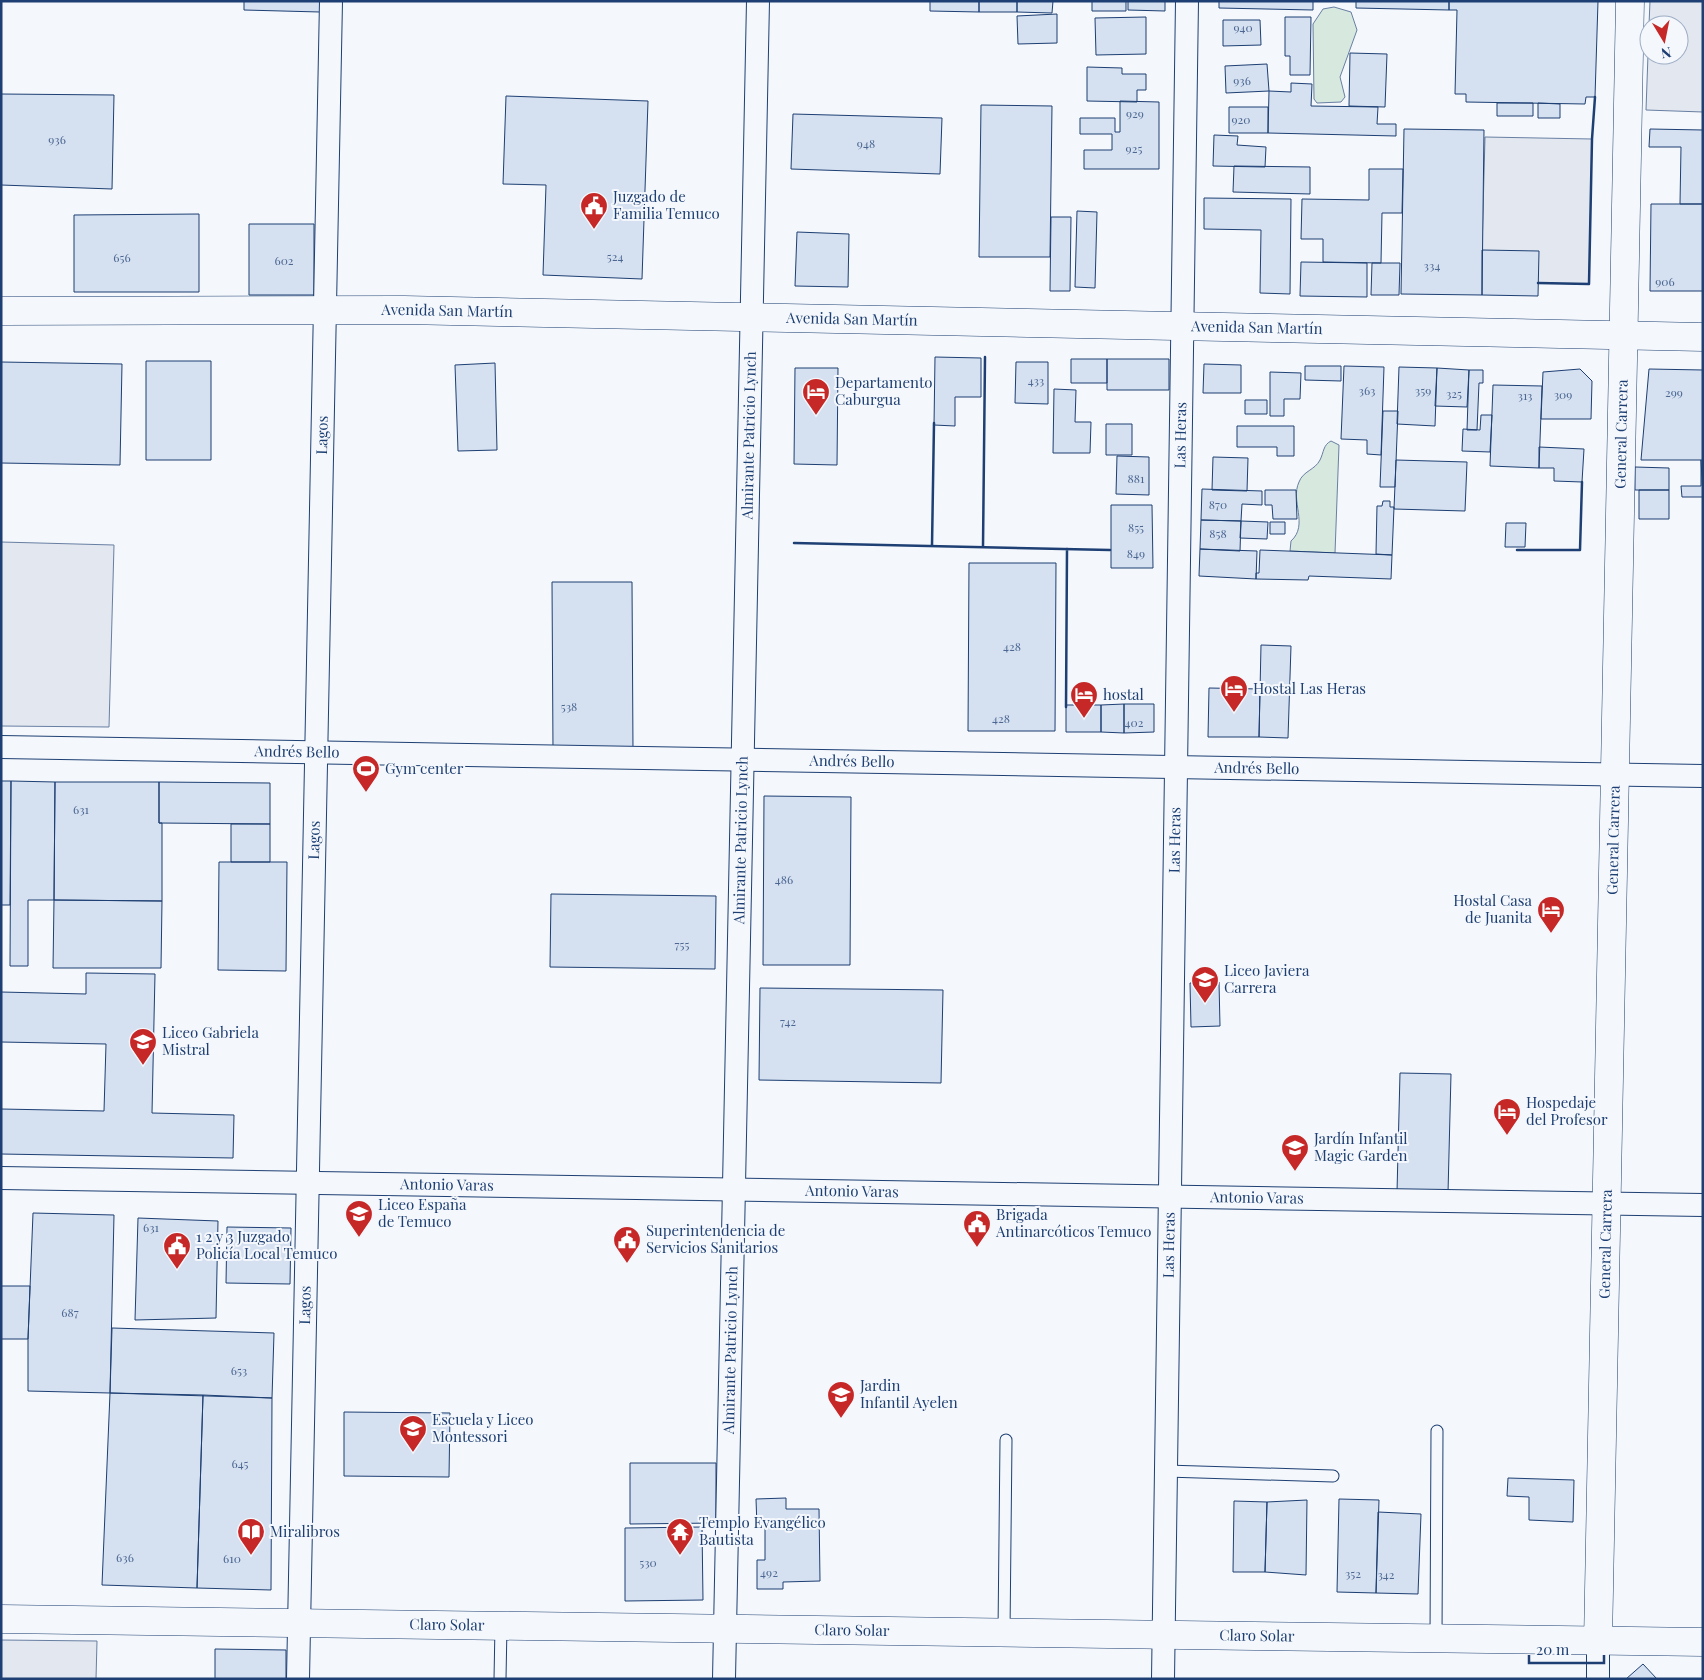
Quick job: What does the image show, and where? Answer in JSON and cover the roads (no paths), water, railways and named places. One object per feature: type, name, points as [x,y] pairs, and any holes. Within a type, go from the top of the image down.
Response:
[{"type":"street","name":"Lagos","points":[[298,1679],[331,1]]},
{"type":"street","name":"Almirante Patricio Lynch","points":[[724,1679],[758,1]]},
{"type":"street","name":"Las Heras","points":[[1164,1679],[1187,1]]},
{"type":"street","name":"General Carrera","points":[[1598,1679],[1605,1204],[1630,1]]},
{"type":"street","name":"Avenida San Martín","points":[[1,311],[325,310],[1703,337]]},
{"type":"street","name":"Andrés Bello","points":[[1,747],[1703,776]]},
{"type":"street","name":"Antonio Varas","points":[[1,1178],[1703,1205]]},
{"type":"street","name":"Claro Solar","points":[[1,1619],[1703,1642]]},
{"type":"lane","points":[[1436,1639],[1437,1431]]},
{"type":"lane","points":[[1004,1633],[1006,1440]]},
{"type":"lane","points":[[1166,1471],[1333,1476]]},
{"type":"lane","points":[[500,1626],[500,1679]]},
{"type":"place","name":"Juzgado de Familia Temuco","points":[[594,230]]},
{"type":"place","name":"Departamento Caburgua","points":[[816,416]]},
{"type":"place","name":"Hostal Las Heras","points":[[1234,713]]},
{"type":"place","name":"hostal","points":[[1084,719]]},
{"type":"place","name":"Gym center","points":[[366,793]]},
{"type":"place","name":"Hostal Casa de Juanita","points":[[1551,934]]},
{"type":"place","name":"Liceo Javiera Carrera","points":[[1205,1004]]},
{"type":"place","name":"Liceo Gabriela Mistral","points":[[143,1066]]},
{"type":"place","name":"Hospedaje del Profesor","points":[[1507,1136]]},
{"type":"place","name":"Jardín Infantil Magic Garden","points":[[1295,1172]]},
{"type":"place","name":"Liceo España de Temuco","points":[[359,1238]]},
{"type":"place","name":"Brigada Antinarcóticos Temuco","points":[[977,1248]]},
{"type":"place","name":"Superintendencia de Servicios Sanitarios","points":[[627,1264]]},
{"type":"place","name":"1 2 y 3 Juzgado Policía Local Temuco","points":[[177,1270]]},
{"type":"place","name":"Jardin Infantil Ayelen","points":[[841,1419]]},
{"type":"place","name":"Escuela y Liceo Montessori","points":[[413,1453]]},
{"type":"place","name":"Miralibros","points":[[251,1556]]},
{"type":"place","name":"Templo Evangélico Bautista","points":[[680,1556]]}]
